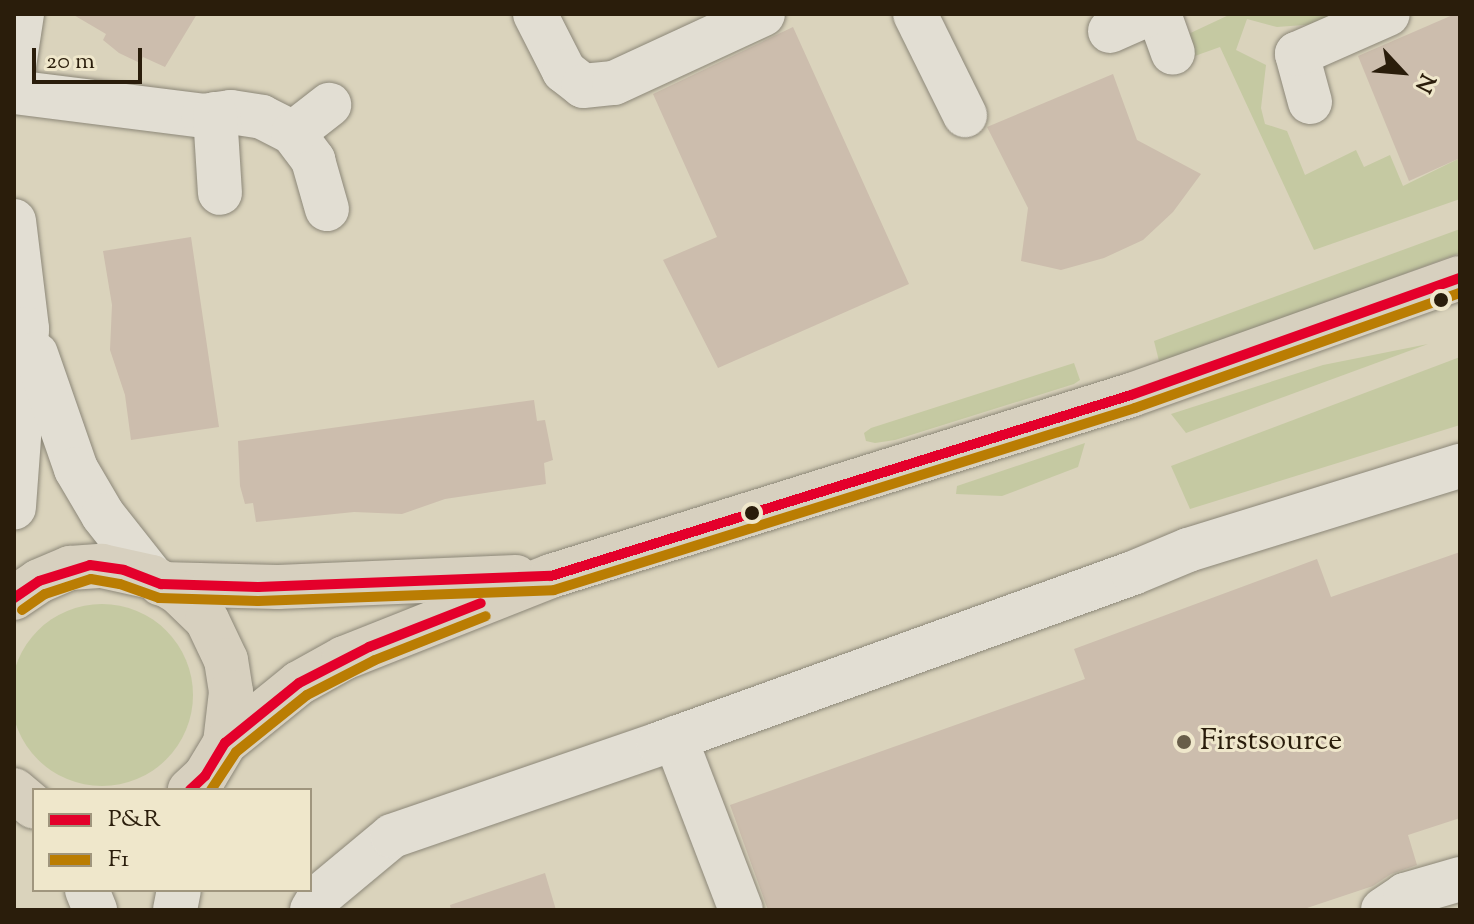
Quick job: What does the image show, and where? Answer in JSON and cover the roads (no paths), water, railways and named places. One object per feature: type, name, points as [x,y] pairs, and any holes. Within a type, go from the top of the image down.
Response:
[{"type":"main road","points":[[206,775],[299,683],[344,658],[551,576],[1131,395],[1460,278]]},
{"type":"main road","points":[[14,598],[39,581],[90,565],[157,580],[278,587],[551,576]]},
{"type":"main road","points":[[157,580],[185,598],[207,620],[226,660],[231,692],[206,775]]},
{"type":"main road","points":[[14,790],[32,805]]},
{"type":"street","points":[[535,14],[564,71],[583,86],[614,83],[763,14]]},
{"type":"street","points":[[915,14],[965,115]]},
{"type":"street","points":[[1310,102],[1297,54],[1388,14]]},
{"type":"street","points":[[14,66],[19,17]]},
{"type":"street","points":[[14,92],[203,116],[231,112],[262,117],[303,146],[327,209]]},
{"type":"street","points":[[303,146],[329,105]]},
{"type":"street","points":[[215,114],[220,193]]},
{"type":"street","points":[[14,221],[27,329],[14,508]]},
{"type":"street","points":[[27,329],[76,469],[103,515],[157,580]]},
{"type":"street","points":[[312,910],[321,895],[392,836],[675,738],[1188,550],[1460,466]]},
{"type":"street","points":[[675,738],[741,910]]},
{"type":"street","points":[[1383,910],[1405,895],[1460,879]]},
{"type":"place","name":"Firstsource","points":[[1184,742]]}]
